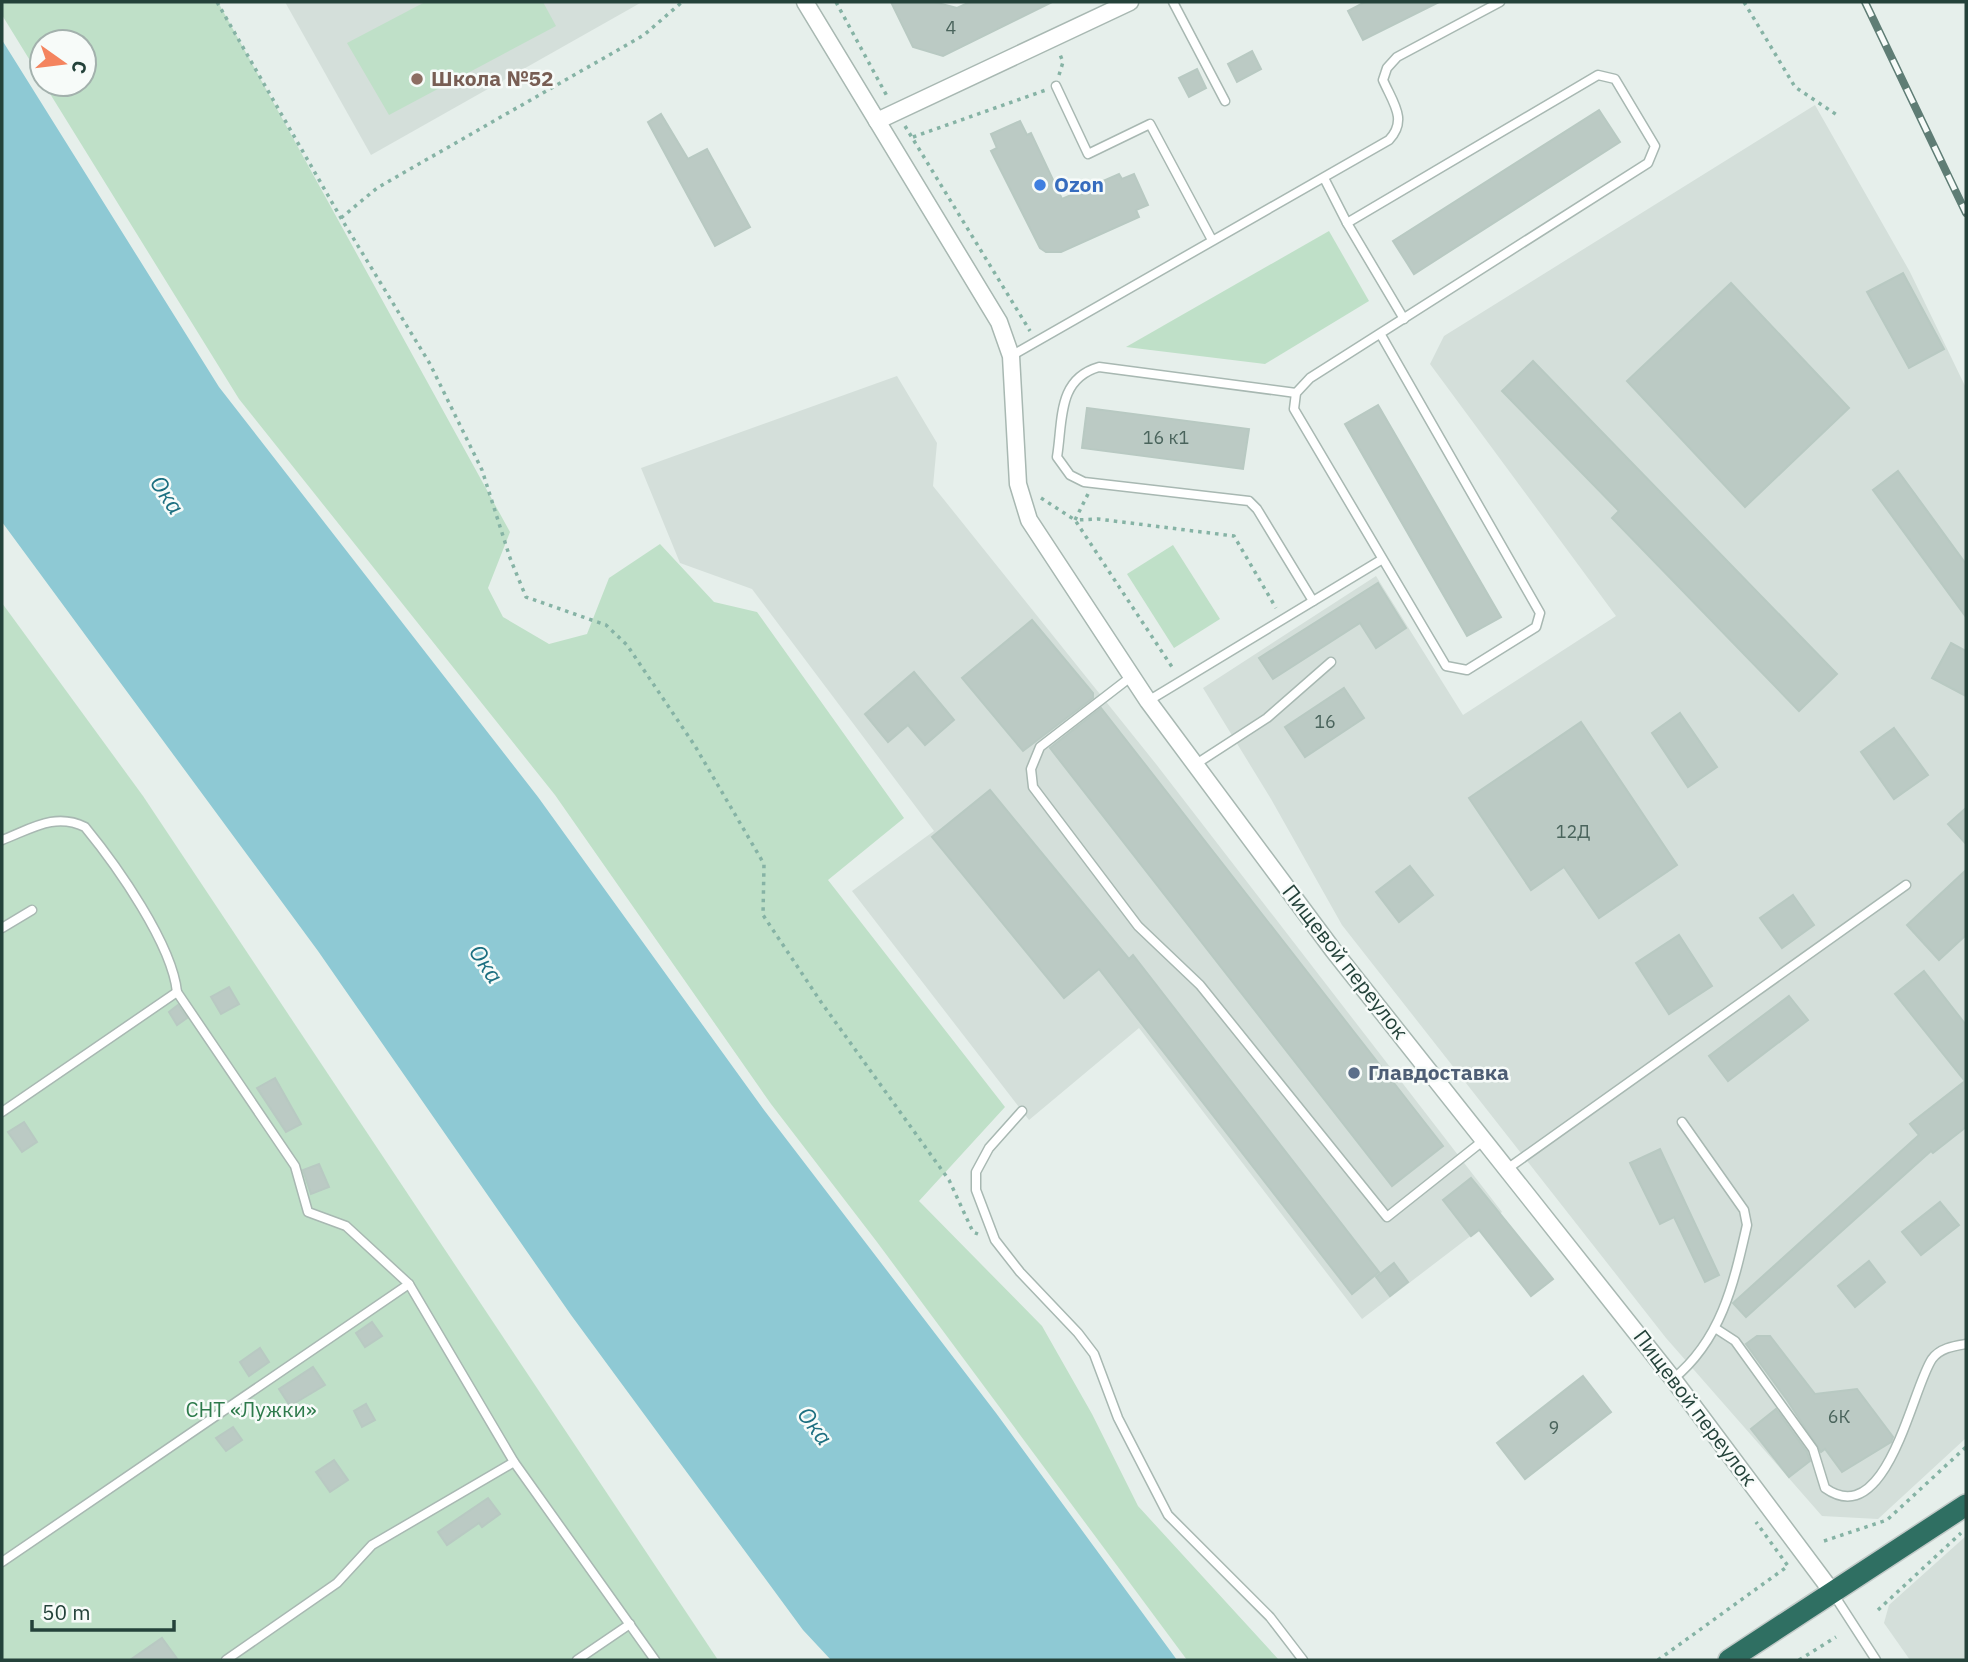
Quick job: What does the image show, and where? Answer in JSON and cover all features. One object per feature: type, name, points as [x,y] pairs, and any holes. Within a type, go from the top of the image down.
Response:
[{"type":"highway","points":[[1729,1660],[1966,1505]]},
{"type":"street","name":"Пищевой переулок","points":[[805,2],[981,288],[999,322],[1011,356],[1022,503],[1029,520],[1148,701],[1333,950],[1673,1378],[1833,1593]]},
{"type":"street","points":[[877,121],[1130,2]]},
{"type":"lane","points":[[1173,2],[1225,101]]},
{"type":"lane","points":[[1011,356],[1389,140],[1399,130],[1401,118],[1383,80],[1387,68],[1397,57],[1500,2]]},
{"type":"lane","points":[[1347,223],[1598,75],[1615,79],[1655,146],[1648,163],[1310,378],[1296,393],[1294,409],[1446,666],[1467,670],[1536,627],[1540,613],[1381,335]]},
{"type":"lane","points":[[1056,86],[1088,154],[1150,124],[1212,240]]},
{"type":"lane","points":[[1324,178],[1347,223],[1404,319]]},
{"type":"lane","points":[[1296,393],[1099,366],[1084,371],[1067,390],[1057,457],[1070,475],[1094,483],[1249,501],[1257,509],[1313,601]]},
{"type":"lane","points":[[1148,701],[1381,560]]},
{"type":"lane","points":[[1196,764],[1267,718],[1331,662]]},
{"type":"lane","points":[[1132,676],[1040,747],[1031,769],[1033,787],[1138,926],[1200,985],[1387,1217],[1484,1140]]},
{"type":"lane","points":[[2,840],[54,820],[70,820],[85,827],[163,942],[175,969],[177,992],[295,1166],[308,1212],[346,1226],[409,1284],[514,1462],[655,1660]]},
{"type":"lane","points":[[1507,1169],[1906,885]]},
{"type":"lane","points":[[2,928],[32,910]]},
{"type":"lane","points":[[2,1112],[177,992]]},
{"type":"lane","points":[[1022,1111],[989,1148],[976,1172],[976,1190],[995,1240],[1020,1272],[1078,1332],[1094,1354],[1118,1418],[1168,1516],[1270,1617],[1303,1660]]},
{"type":"lane","points":[[1673,1378],[1693,1361],[1715,1328],[1733,1284],[1747,1225],[1744,1210],[1682,1122]]},
{"type":"lane","points":[[2,1562],[409,1284]]},
{"type":"lane","points":[[1715,1328],[1735,1341],[1792,1418],[1813,1449],[1825,1488],[1844,1495],[1858,1493],[1874,1482],[1900,1445],[1919,1386],[1933,1357],[1944,1349],[1966,1343]]},
{"type":"lane","points":[[226,1660],[337,1583],[372,1545],[514,1462]]},
{"type":"lane","name":"Пищевой переулок","points":[[1833,1593],[1876,1660]]},
{"type":"lane","points":[[577,1660],[630,1624]]},
{"type":"path","points":[[218,2],[341,218],[429,364],[482,470],[510,558],[526,597],[606,625],[626,645],[695,746],[764,864],[763,915],[821,1002],[949,1180],[973,1232],[995,1240]]},
{"type":"path","points":[[341,218],[377,188],[644,35],[682,2]]},
{"type":"path","points":[[1744,2],[1795,87],[1837,115]]},
{"type":"path","points":[[913,137],[1056,86]]},
{"type":"path","points":[[1094,483],[1075,520],[1098,519],[1234,536],[1283,619]]},
{"type":"path","points":[[1824,1541],[1887,1520],[1966,1447]]},
{"type":"path","points":[[1658,1660],[1788,1566],[1749,1513]]},
{"type":"path","points":[[1878,1610],[1966,1529]]},
{"type":"path","points":[[1799,1660],[1836,1637]]},
{"type":"shaded area","name":"Школа №52","points":[[285,2],[642,2],[371,155]]},
{"type":"shaded area","points":[[1815,105],[1910,272],[1966,388],[1966,1438],[1878,1519],[1822,1516],[1666,1338],[1342,925],[1271,799],[1203,688],[1376,576],[1463,715],[1616,616],[1430,364],[1444,336]]},
{"type":"shaded area","points":[[897,376],[937,443],[933,486],[1156,764],[1502,1212],[1362,1319],[1139,1028],[1029,1120],[852,891],[934,831],[752,589],[680,563],[641,468]]},
{"type":"shaded area","points":[[1966,1536],[1966,1660],[1910,1660],[1884,1623],[1889,1605]]},
{"type":"green space","points":[[2,2],[218,2],[510,532],[488,588],[503,617],[549,644],[587,634],[609,578],[660,544],[714,602],[757,612],[904,818],[828,880],[1005,1107],[919,1201],[1042,1326],[1092,1414],[1138,1506],[1279,1660],[1187,1660],[877,1242],[771,1104],[555,795],[239,399],[53,98],[98,98],[98,28],[28,28],[28,57],[2,15]]},
{"type":"green space","points":[[425,2],[543,2],[556,26],[389,115],[347,43]]},
{"type":"green space","points":[[1329,231],[1369,301],[1265,364],[1126,347]]},
{"type":"green space","points":[[1173,545],[1220,619],[1174,648],[1127,574]]},
{"type":"green space","name":"СНТ «Лужки»","points":[[2,603],[143,796],[718,1660],[2,1660]]},
{"type":"water","name":"Ока","points":[[2,40],[28,82],[28,98],[38,98],[219,387],[538,797],[764,1110],[996,1413],[1177,1660],[831,1660],[803,1630],[571,1315],[318,951],[2,522]]},
{"type":"building","points":[[891,2],[934,2],[957,8],[970,2],[1052,2],[943,56],[913,47]]},
{"type":"building","points":[[1365,2],[1439,2],[1363,40],[1348,11]]},
{"type":"building","points":[[1252,51],[1261,69],[1237,82],[1228,64]]},
{"type":"building","points":[[1197,69],[1206,88],[1189,97],[1179,78]]},
{"type":"building","points":[[1599,110],[1620,142],[1414,274],[1393,241]]},
{"type":"building","points":[[661,114],[688,159],[707,149],[750,227],[715,246],[648,122]]},
{"type":"building","points":[[1020,121],[1027,135],[1031,133],[1062,199],[1119,174],[1122,179],[1134,174],[1148,205],[1136,210],[1139,217],[1061,252],[1046,252],[1040,248],[991,151],[997,148],[991,134]]},
{"type":"building","points":[[1903,273],[1944,349],[1909,368],[1867,292]]},
{"type":"building","points":[[1731,283],[1849,408],[1745,507],[1627,381]]},
{"type":"building","points":[[1533,361],[1837,674],[1799,711],[1612,518],[1619,511],[1502,391]]},
{"type":"building","points":[[1378,405],[1501,617],[1467,636],[1345,424]]},
{"type":"building","points":[[1087,408],[1249,429],[1243,469],[1082,448]]},
{"type":"building","points":[[1898,471],[1966,564],[1966,617],[1873,490]]},
{"type":"building","points":[[1378,583],[1406,628],[1376,648],[1360,623],[1273,679],[1259,658]]},
{"type":"building","points":[[1032,620],[1093,693],[1093,698],[1023,751],[962,678]]},
{"type":"building","points":[[1951,643],[1966,651],[1966,696],[1932,678]]},
{"type":"building","points":[[914,672],[954,720],[925,745],[908,725],[888,742],[865,714]]},
{"type":"building","points":[[1344,688],[1364,718],[1305,757],[1285,727]]},
{"type":"building","points":[[1101,708],[1443,1146],[1392,1186],[1050,748]]},
{"type":"building","points":[[1680,713],[1717,767],[1688,787],[1652,733]]},
{"type":"building","points":[[1581,722],[1677,865],[1599,918],[1564,867],[1531,890],[1469,798]]},
{"type":"building","points":[[1894,728],[1928,775],[1894,799],[1861,752]]},
{"type":"building","points":[[990,790],[1129,959],[1133,955],[1379,1272],[1352,1294],[1099,969],[1064,998],[932,837]]},
{"type":"building","points":[[1966,808],[1966,844],[1948,824]]},
{"type":"building","points":[[1410,866],[1433,895],[1399,922],[1376,892]]},
{"type":"building","points":[[1966,870],[1966,935],[1939,960],[1907,925]]},
{"type":"building","points":[[1793,895],[1814,925],[1782,948],[1760,918]]},
{"type":"building","points":[[1679,935],[1712,986],[1669,1014],[1636,963]]},
{"type":"building","points":[[1924,971],[1966,1025],[1966,1127],[1933,1153],[1931,1151],[1746,1317],[1733,1303],[1919,1135],[1910,1124],[1965,1081],[1895,994]]},
{"type":"building","points":[[229,987],[239,1004],[221,1014],[211,997]]},
{"type":"building","points":[[1789,996],[1808,1020],[1728,1081],[1709,1056]]},
{"type":"building","points":[[178,1005],[187,1018],[177,1025],[169,1012]]},
{"type":"building","points":[[275,1078],[301,1124],[286,1132],[257,1088]]},
{"type":"building","points":[[24,1122],[37,1142],[22,1152],[8,1132]]},
{"type":"building","points":[[1660,1149],[1719,1275],[1705,1282],[1674,1217],[1660,1224],[1630,1163]]},
{"type":"building","points":[[319,1164],[329,1187],[311,1194],[303,1170]]},
{"type":"building","points":[[1471,1178],[1553,1279],[1531,1296],[1479,1230],[1471,1236],[1443,1200]]},
{"type":"building","points":[[1940,1202],[1959,1225],[1921,1255],[1902,1232]]},
{"type":"building","points":[[1869,1261],[1885,1282],[1855,1307],[1838,1286]]},
{"type":"building","points":[[1394,1263],[1408,1282],[1390,1296],[1376,1277]]},
{"type":"building","points":[[372,1322],[382,1336],[365,1347],[356,1333]]},
{"type":"building","points":[[1757,1336],[1770,1336],[1815,1394],[1857,1389],[1893,1437],[1891,1442],[1842,1472],[1825,1449],[1821,1452],[1746,1344]]},
{"type":"building","points":[[260,1348],[269,1362],[249,1376],[240,1362]]},
{"type":"building","points":[[313,1367],[325,1385],[290,1406],[279,1389]]},
{"type":"building","points":[[1583,1376],[1611,1412],[1525,1479],[1497,1443]]},
{"type":"building","points":[[366,1404],[375,1420],[362,1427],[354,1411]]},
{"type":"building","points":[[1776,1409],[1807,1452],[1810,1461],[1789,1477],[1751,1429]]},
{"type":"building","points":[[233,1427],[242,1440],[226,1451],[216,1438]]},
{"type":"building","points":[[334,1460],[348,1480],[330,1492],[316,1472]]},
{"type":"building","points":[[488,1498],[500,1514],[482,1527],[479,1523],[447,1545],[438,1532]]},
{"type":"building","points":[[162,1638],[178,1660],[130,1660]]},
{"type":"railway","points":[[1865,2],[1966,213]]},
{"type":"place","name":"Школа №52","points":[[417,79]]},
{"type":"place","name":"Ozon","points":[[1040,185]]},
{"type":"place","name":"Главдоставка","points":[[1354,1073]]}]
